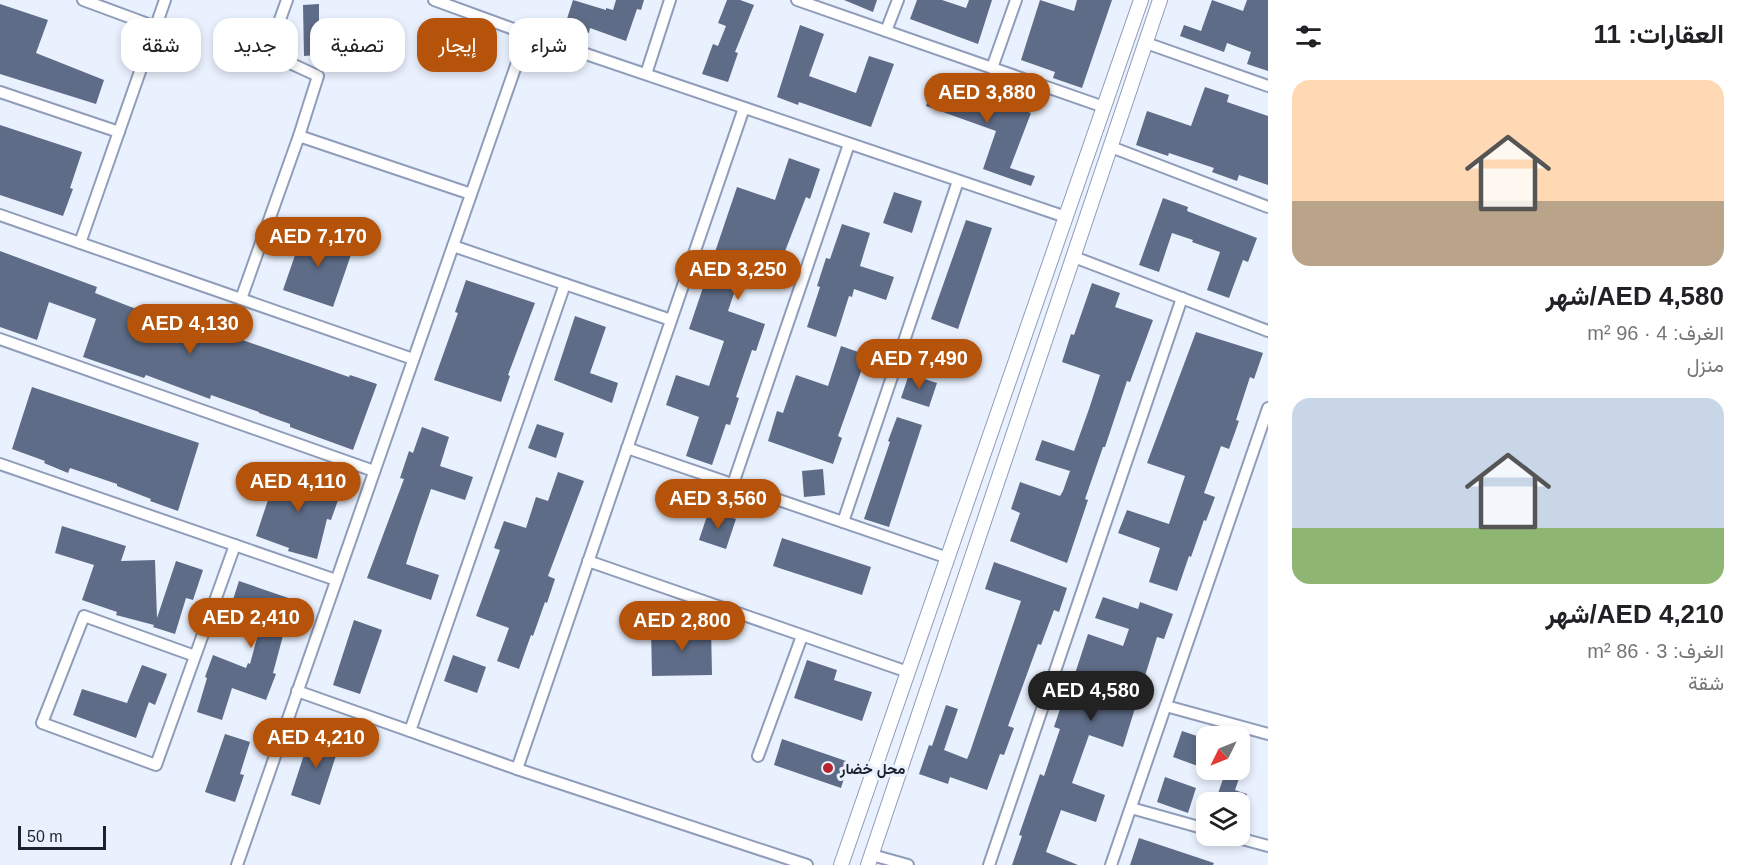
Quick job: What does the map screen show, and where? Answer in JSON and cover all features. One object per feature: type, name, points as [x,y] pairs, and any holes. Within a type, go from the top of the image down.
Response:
[{"type":"street","points":[[83,0],[132,18]]},
{"type":"street","points":[[159,18],[165,0]]},
{"type":"street","points":[[241,299],[318,76],[268,53],[287,0]]},
{"type":"street","points":[[434,0],[509,27]]},
{"type":"street","points":[[646,74],[670,0]]},
{"type":"street","points":[[797,0],[1104,107]]},
{"type":"street","points":[[886,31],[898,0]]},
{"type":"street","points":[[992,68],[1016,0]]},
{"type":"street","points":[[841,865],[1141,0]]},
{"type":"street","points":[[908,865],[870,860],[1160,0]]},
{"type":"street","points":[[1146,43],[1268,86]]},
{"type":"street","points":[[588,55],[1066,217]]},
{"type":"street","points":[[80,243],[140,72]]},
{"type":"street","points":[[237,865],[514,72]]},
{"type":"street","points":[[0,92],[119,132]]},
{"type":"street","points":[[517,769],[744,108]]},
{"type":"street","points":[[299,136],[471,194]]},
{"type":"street","points":[[733,484],[849,144]]},
{"type":"street","points":[[1111,147],[1268,207]]},
{"type":"street","points":[[843,522],[958,181]]},
{"type":"street","points":[[0,215],[413,359]]},
{"type":"street","points":[[453,246],[671,320]]},
{"type":"street","points":[[1074,257],[1268,331]]},
{"type":"street","points":[[410,731],[565,284]]},
{"type":"street","points":[[989,865],[1182,298]]},
{"type":"street","points":[[0,339],[374,471]]},
{"type":"street","points":[[1111,865],[1268,408]]},
{"type":"street","points":[[627,448],[948,558]]},
{"type":"street","points":[[0,464],[336,580]]},
{"type":"street","points":[[195,656],[84,616],[42,723],[156,765],[235,545]]},
{"type":"street","points":[[588,561],[908,672]]},
{"type":"street","points":[[758,756],[802,636]]},
{"type":"street","points":[[297,691],[517,769],[807,865]]},
{"type":"street","points":[[1166,706],[1268,734]]},
{"type":"street","points":[[1131,808],[1196,826]]},
{"type":"street","points":[[1250,841],[1268,846]]},
{"type":"building","points":[[573,0],[613,10],[616,0],[644,0],[641,10],[637,9],[626,41],[590,28],[588,33],[588,18],[567,18]]},
{"type":"building","points":[[727,0],[740,0],[754,5],[735,52],[738,53],[728,82],[702,74],[713,44],[718,46],[726,26],[718,23]]},
{"type":"building","points":[[844,0],[877,0],[873,12]]},
{"type":"building","points":[[917,0],[942,0],[966,8],[969,0],[992,0],[978,44],[910,19]]},
{"type":"building","points":[[1040,0],[1074,11],[1077,0],[1112,0],[1082,88],[1053,78],[1055,72],[1021,60]]},
{"type":"building","points":[[1212,0],[1243,11],[1247,0],[1268,0],[1268,71],[1247,64],[1251,52],[1227,43],[1224,52],[1180,36],[1184,25],[1201,31]]},
{"type":"building","points":[[0,4],[48,20],[36,53],[104,80],[96,104],[0,74]]},
{"type":"building","points":[[319,4],[319,18],[310,18],[310,56],[304,56],[303,5]]},
{"type":"building","points":[[800,25],[824,34],[809,76],[856,93],[869,56],[894,64],[871,127],[799,102],[798,105],[777,97]]},
{"type":"building","points":[[936,78],[1031,113],[1010,168],[1035,176],[1031,186],[983,169],[996,131],[926,106]]},
{"type":"building","points":[[1205,87],[1229,95],[1227,102],[1268,116],[1268,185],[1239,175],[1237,181],[1212,172],[1214,168],[1136,145],[1147,111],[1191,126]]},
{"type":"building","points":[[0,125],[82,152],[70,188],[73,189],[63,216],[0,195]]},
{"type":"building","points":[[789,158],[820,169],[810,199],[806,197],[777,272],[745,261],[728,311],[765,324],[756,351],[752,350],[736,397],[739,398],[730,425],[726,424],[712,465],[686,456],[699,417],[666,405],[676,375],[709,386],[724,341],[689,329],[737,187],[775,200]]},
{"type":"building","points":[[894,192],[922,201],[912,233],[883,223]]},
{"type":"building","points":[[1163,198],[1188,207],[1187,211],[1257,238],[1248,262],[1243,260],[1229,298],[1207,290],[1220,252],[1192,242],[1193,240],[1172,233],[1159,272],[1139,265]]},
{"type":"building","points":[[966,220],[992,228],[958,329],[931,319]]},
{"type":"building","points":[[842,224],[870,233],[860,266],[894,277],[886,300],[854,289],[852,297],[849,296],[836,337],[807,327],[820,287],[817,286],[826,258],[830,259]]},
{"type":"building","points":[[304,229],[354,246],[333,307],[283,290]]},
{"type":"building","points":[[0,251],[97,287],[95,293],[131,307],[178,323],[181,315],[203,323],[202,326],[349,377],[350,375],[377,384],[353,450],[211,395],[210,399],[146,375],[144,378],[83,357],[96,319],[49,302],[37,340],[0,327]]},
{"type":"building","points":[[466,280],[535,303],[508,375],[510,376],[501,402],[434,380],[458,313],[455,312]]},
{"type":"building","points":[[1092,283],[1120,293],[1115,307],[1153,320],[1130,382],[1127,381],[1105,447],[1103,447],[1067,563],[1010,541],[1020,513],[1011,509],[1020,482],[1060,496],[1063,491],[1070,471],[1035,460],[1042,440],[1074,451],[1100,375],[1062,362]]},
{"type":"building","points":[[575,316],[606,327],[590,373],[618,383],[612,403],[554,380]]},
{"type":"building","points":[[1196,332],[1263,353],[1254,379],[1250,377],[1229,449],[1221,446],[1204,493],[1215,497],[1191,557],[1189,556],[1177,591],[1149,582],[1160,548],[1118,533],[1127,510],[1169,524],[1185,476],[1147,463]]},
{"type":"building","points":[[841,346],[867,355],[838,436],[842,438],[833,464],[768,441],[777,411],[783,413],[796,375],[828,386]]},
{"type":"building","points":[[909,374],[937,383],[929,407],[901,398]]},
{"type":"building","points":[[32,387],[199,443],[178,511],[150,501],[151,499],[117,486],[117,484],[70,468],[68,473],[44,463],[45,461],[12,449]]},
{"type":"building","points":[[897,417],[922,425],[889,527],[864,519]]},
{"type":"building","points":[[537,424],[564,433],[556,458],[528,448]]},
{"type":"building","points":[[422,427],[449,437],[440,466],[473,477],[465,500],[431,489],[406,564],[439,575],[431,600],[367,578],[404,479],[400,478],[409,451],[413,453]]},
{"type":"building","points":[[823,469],[825,495],[804,497],[802,471]]},
{"type":"building","points":[[278,470],[342,489],[331,520],[327,519],[317,559],[288,551],[289,548],[256,536]]},
{"type":"building","points":[[558,472],[584,481],[548,576],[555,579],[547,603],[545,602],[519,669],[497,661],[509,628],[476,616],[500,550],[494,548],[504,521],[526,528],[536,497],[548,501]]},
{"type":"building","points":[[709,510],[736,519],[726,549],[699,540]]},
{"type":"building","points":[[62,526],[126,546],[121,561],[155,560],[157,618],[176,561],[203,570],[193,600],[186,598],[175,634],[153,627],[154,625],[116,615],[117,612],[82,600],[94,565],[55,553]]},
{"type":"building","points":[[782,538],[871,567],[862,595],[773,566]]},
{"type":"building","points":[[994,562],[1067,588],[1059,612],[1054,610],[1041,645],[1038,644],[1008,726],[1014,728],[1004,755],[1000,754],[987,790],[950,777],[948,784],[919,774],[929,745],[932,746],[946,705],[958,709],[944,750],[967,759],[970,752],[1021,601],[985,589]]},
{"type":"building","points":[[239,581],[303,603],[293,635],[284,632],[273,673],[276,674],[266,700],[232,688],[222,720],[197,712],[213,655],[246,668],[248,663],[250,664],[261,623],[229,612]]},
{"type":"building","points":[[1103,597],[1138,609],[1140,602],[1173,614],[1164,639],[1157,637],[1123,747],[1089,735],[1072,783],[1105,795],[1096,822],[1061,810],[1046,852],[1078,865],[1012,865],[1022,836],[1019,835],[1040,774],[1044,776],[1060,729],[1054,727],[1061,706],[1064,707],[1088,634],[1123,646],[1129,629],[1095,618]]},
{"type":"building","points":[[354,620],[382,630],[360,694],[333,685]]},
{"type":"building","points":[[711,627],[712,675],[652,676],[651,628]]},
{"type":"building","points":[[453,655],[486,667],[477,693],[444,681]]},
{"type":"building","points":[[807,660],[837,670],[834,680],[872,692],[862,721],[794,698]]},
{"type":"building","points":[[142,665],[167,674],[155,705],[149,702],[136,738],[73,715],[82,689],[127,703]]},
{"type":"building","points":[[1182,731],[1196,736],[1196,765],[1173,757]]},
{"type":"building","points":[[311,733],[340,743],[320,805],[291,795]]},
{"type":"building","points":[[225,734],[250,742],[240,774],[244,775],[235,802],[205,792]]},
{"type":"building","points":[[782,739],[849,762],[841,788],[774,765]]},
{"type":"building","points":[[1165,777],[1196,788],[1188,813],[1157,802]]},
{"type":"building","points":[[1223,780],[1238,780],[1235,790],[1241,792],[1218,792]]},
{"type":"building","points":[[1139,838],[1214,863],[1213,865],[1130,865]]},
{"type":"place","name":"محل خضار","points":[[828,768]]}]
